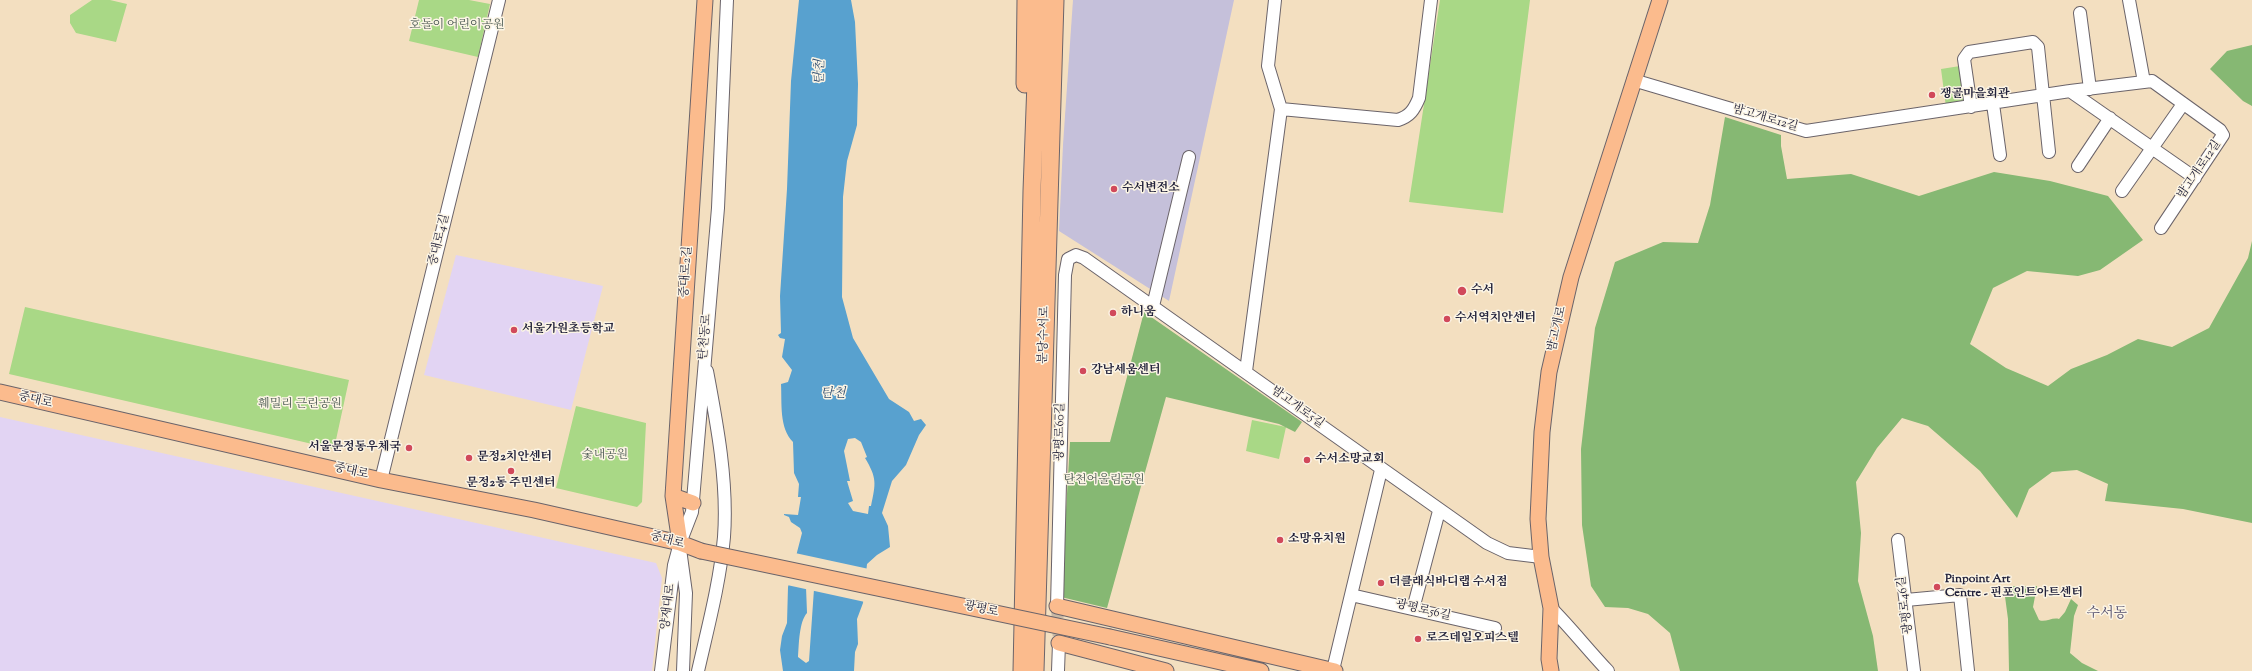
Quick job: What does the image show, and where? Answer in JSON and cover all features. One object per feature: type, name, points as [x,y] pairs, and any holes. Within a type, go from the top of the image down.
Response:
[{"type":"highway","points":[[1026,0],[1025,124],[1032,191]]},
{"type":"highway","name":"분당수서로","points":[[1022,671],[1032,191],[1039,0]]},
{"type":"highway","name":"분당수서로","points":[[1035,671],[1055,0]]},
{"type":"highway","points":[[1053,72],[1064,0]]},
{"type":"main road","name":"중대로2길","points":[[680,543],[672,496],[705,0]]},
{"type":"main road","name":"밤고개로","points":[[1551,671],[1549,659],[1551,608],[1541,558],[1538,519],[1544,406],[1549,372],[1571,277],[1633,80],[1660,0]]},
{"type":"main road","name":"중대로","points":[[0,392],[381,480],[534,510],[680,543],[702,551]]},
{"type":"main road","points":[[672,496],[693,503]]},
{"type":"main road","name":"광평로","points":[[702,551],[1110,637],[1261,671]]},
{"type":"main road","points":[[1057,606],[1334,671]]},
{"type":"main road","points":[[1102,616],[1087,622],[1083,629],[1083,637],[1088,645],[1105,656]]},
{"type":"main road","points":[[1059,643],[1166,671]]},
{"type":"street","name":"중대로4길","points":[[381,480],[499,0]]},
{"type":"street","name":"탄천동로","points":[[683,671],[686,593],[680,543],[692,512],[693,503],[704,354],[718,208],[727,0]]},
{"type":"street","points":[[1246,371],[1281,109],[1268,66],[1275,0]]},
{"type":"street","points":[[1281,109],[1398,120],[1408,117],[1415,108],[1419,98],[1431,0]]},
{"type":"street","points":[[2129,0],[2144,82]]},
{"type":"street","points":[[2080,13],[2090,89]]},
{"type":"street","points":[[1971,107],[1964,59],[1966,55],[1969,52],[2033,42],[2038,47],[2049,152]]},
{"type":"street","name":"밤고개로12길","points":[[1633,80],[1806,131],[1993,104],[2070,91],[2152,81],[2220,130],[2222,134],[2222,139],[2161,228]]},
{"type":"street","points":[[2070,91],[2195,178]]},
{"type":"street","points":[[1993,104],[2000,155]]},
{"type":"street","points":[[2122,192],[2183,104]]},
{"type":"street","points":[[2078,166],[2110,118]]},
{"type":"street","points":[[1153,306],[1189,157]]},
{"type":"street","name":"밤고개로5길","points":[[1068,259],[1076,255],[1084,258],[1246,371],[1381,470],[1486,543],[1508,554],[1541,558]]},
{"type":"street","name":"광평로60길","points":[[1057,606],[1065,275],[1068,259]]},
{"type":"street","points":[[698,671],[720,568],[724,536],[723,490],[715,413],[704,354]]},
{"type":"street","points":[[1334,671],[1381,470]]},
{"type":"street","points":[[1413,609],[1439,511]]},
{"type":"street","name":"광평로46길","points":[[1898,540],[1914,671]]},
{"type":"street","name":"양재대로","points":[[661,671],[674,565],[680,543]]},
{"type":"street","name":"광평로56길","points":[[1351,595],[1495,628]]},
{"type":"street","points":[[1906,600],[1960,595],[1968,671]]},
{"type":"street","points":[[1551,608],[1576,633],[1588,650],[1608,671]]},
{"type":"street","points":[[1058,671],[1059,643]]},
{"type":"shaded area","points":[[1073,0],[1234,0],[1169,301],[1059,231],[1063,145]]},
{"type":"shaded area","name":"서울가원초등학교","points":[[456,255],[603,286],[571,410],[424,375]]},
{"type":"shaded area","points":[[0,417],[656,563],[662,578],[652,671],[0,671]]},
{"type":"green space","points":[[92,0],[110,0],[127,4],[116,42],[76,33],[70,23],[70,15]]},
{"type":"green space","name":"호돌이 어린이공원","points":[[419,0],[469,0],[490,4],[478,57],[409,41]]},
{"type":"green space","points":[[1440,0],[1530,0],[1503,213],[1409,202]]},
{"type":"green space","points":[[2252,45],[2252,106],[2243,101],[2210,69],[2227,51]]},
{"type":"green space","points":[[1960,66],[1965,105],[1946,107],[1941,69]]},
{"type":"green space","points":[[1725,117],[1781,135],[1781,146],[1787,179],[1851,174],[1919,196],[1994,172],[2050,181],[2108,196],[2143,240],[2100,270],[2078,276],[2027,271],[1993,288],[1970,344],[2006,368],[2048,386],[2071,369],[2107,355],[2138,339],[2172,347],[2209,328],[2248,258],[2252,241],[2252,523],[2183,509],[2105,501],[2108,484],[2077,470],[2052,472],[2029,489],[2017,518],[1980,471],[1928,426],[1902,418],[1877,448],[1856,482],[1861,533],[1858,581],[1873,636],[1878,671],[1680,671],[1670,633],[1648,614],[1628,608],[1605,607],[1591,586],[1582,525],[1581,449],[1595,328],[1615,262],[1663,242],[1698,243],[1710,205]]},
{"type":"green space","name":"훼밀리 근린공원","points":[[25,307],[349,380],[334,449],[9,374]]},
{"type":"green space","name":"탄천어울림공원","points":[[1144,312],[1302,422],[1295,432],[1279,424],[1166,397],[1107,608],[1061,597],[1070,442],[1110,442]]},
{"type":"green space","name":"숯내공원","points":[[576,406],[646,423],[642,502],[637,507],[556,488]]},
{"type":"green space","points":[[1252,420],[1286,427],[1279,459],[1246,451]]},
{"type":"green space","points":[[2009,586],[2037,586],[2033,607],[2039,620],[2041,621],[2059,619],[2065,612],[2071,599],[2078,605],[2074,616],[2070,653],[2082,663],[2098,671],[2009,671],[2008,619],[2004,589]]},
{"type":"water","name":"탄천","points":[[799,0],[851,0],[855,22],[858,84],[857,125],[847,161],[843,197],[842,297],[853,338],[889,399],[909,412],[914,421],[921,419],[926,425],[919,435],[906,465],[892,481],[882,513],[888,526],[890,547],[877,555],[867,564],[863,603],[857,619],[858,644],[855,652],[854,671],[783,671],[780,650],[782,636],[787,623],[788,587],[802,533],[800,528],[791,522],[789,517],[784,515],[798,515],[801,497],[798,497],[799,484],[794,473],[793,442],[785,430],[782,415],[781,384],[788,382],[792,370],[782,357],[785,339],[780,338],[778,335],[781,333],[780,296],[787,189],[791,81]],"holes":[[[855,438],[861,442],[867,457],[865,458],[872,471],[874,481],[873,498],[871,506],[869,506],[868,514],[853,511],[848,503],[853,501],[847,481],[850,481],[844,451],[848,439]],[[806,587],[814,589],[809,661],[806,663],[798,657],[802,622],[807,613]]]},
{"type":"pier","points":[[795,553],[869,569],[865,602],[787,585]]},
{"type":"tunnel","points":[[1057,606],[1059,643]]},
{"type":"place","name":"쟁골마을회관","points":[[1932,95]]},
{"type":"place","name":"수서변전소","points":[[1114,189]]},
{"type":"place","name":"수서","points":[[1462,291]]},
{"type":"place","name":"하니움","points":[[1113,313]]},
{"type":"place","name":"수서역치안센터","points":[[1447,319]]},
{"type":"place","name":"서울가원초등학교","points":[[514,330]]},
{"type":"place","name":"강남세움센터","points":[[1083,371]]},
{"type":"place","name":"서울문정동우체국","points":[[409,448]]},
{"type":"place","name":"문정2치안센터","points":[[469,458]]},
{"type":"place","name":"수서소망교회","points":[[1307,460]]},
{"type":"place","name":"문정2동 주민센터","points":[[511,471]]},
{"type":"place","name":"소망유치원","points":[[1280,540]]},
{"type":"place","name":"더클래식바디랩 수서점","points":[[1381,583]]},
{"type":"place","name":"Pinpoint Art Centre - 핀포인트아트센터","points":[[1937,587]]},
{"type":"place","name":"로즈데일오피스텔","points":[[1418,639]]},
{"type":"district","name":"수서동","points":[[2107,615]]}]
